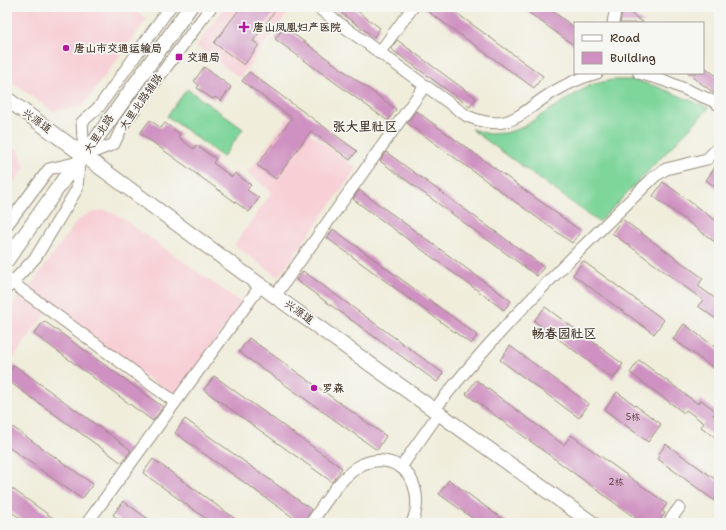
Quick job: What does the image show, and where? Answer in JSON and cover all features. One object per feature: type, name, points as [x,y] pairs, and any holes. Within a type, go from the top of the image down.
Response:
[{"type":"main road","name":"大里北路","points":[[7,260],[64,179],[82,159],[98,134],[190,7]]},
{"type":"main road","name":"兴源道","points":[[7,99],[82,159],[256,292],[592,523]]},
{"type":"main road","name":"兴源道","points":[[7,111],[82,159],[275,296],[576,523]]},
{"type":"street","points":[[170,7],[99,107],[82,122],[82,159],[77,189],[36,257],[8,283],[175,402]]},
{"type":"street","name":"大里北路辅路","points":[[7,225],[49,169],[82,159],[114,144],[123,125],[210,7]]},
{"type":"street","points":[[317,7],[424,87],[467,116],[489,124],[506,123],[518,118],[554,92],[595,74]]},
{"type":"street","points":[[379,53],[413,7]]},
{"type":"street","points":[[613,22],[616,7]]},
{"type":"street","points":[[642,74],[663,80],[713,101],[719,105]]},
{"type":"street","points":[[275,296],[424,87]]},
{"type":"street","points":[[401,467],[464,371],[589,240],[655,176],[666,169],[707,159],[719,147]]},
{"type":"street","points":[[87,523],[256,292]]},
{"type":"street","points":[[311,523],[344,478],[359,466],[377,460],[389,462],[401,467],[409,475],[417,494],[415,516],[412,523]]},
{"type":"street","points":[[668,523],[679,508]]},
{"type":"shaded area","name":"唐山市交通运输局","points":[[7,7],[131,7],[147,19],[82,107],[52,111],[7,78]]},
{"type":"shaded area","name":"唐山凤凰妇产医院","points":[[225,7],[292,7],[240,78],[196,46]]},
{"type":"shaded area","points":[[288,117],[357,168],[278,277],[234,245],[272,192],[247,173]]},
{"type":"shaded area","points":[[7,143],[19,151],[25,167],[7,192]]},
{"type":"shaded area","points":[[104,210],[119,216],[242,303],[175,397],[49,309],[7,367],[7,314],[24,291],[27,291],[77,221],[87,214]]},
{"type":"green space","points":[[612,80],[634,80],[658,87],[709,108],[599,222],[471,129],[489,134],[506,133],[521,128],[590,85]]},
{"type":"green space","points":[[187,89],[243,129],[223,157],[167,116]]},
{"type":"building","points":[[241,7],[278,7],[253,41],[259,45],[244,65],[214,43]]},
{"type":"building","points":[[333,7],[352,7],[380,28],[374,37]]},
{"type":"building","points":[[422,7],[448,7],[543,76],[534,88]]},
{"type":"building","points":[[521,7],[547,7],[574,27],[574,45]]},
{"type":"building","points":[[626,10],[643,22],[620,22],[621,16]]},
{"type":"building","points":[[284,27],[396,109],[388,121],[275,39]]},
{"type":"building","points":[[397,40],[476,98],[470,107],[391,49]]},
{"type":"building","points":[[204,67],[231,87],[221,101],[215,97],[213,99],[197,88],[199,85],[194,81]]},
{"type":"building","points":[[704,67],[719,78],[719,86],[714,93],[688,74],[704,74]]},
{"type":"building","points":[[249,72],[357,151],[350,160],[311,131],[276,179],[257,165],[292,118],[242,81]]},
{"type":"building","points":[[416,111],[581,231],[572,243],[407,123]]},
{"type":"building","points":[[150,120],[161,128],[165,123],[180,134],[178,137],[194,149],[196,145],[216,159],[213,163],[232,177],[235,173],[251,185],[247,190],[259,198],[249,212],[140,133]]},
{"type":"building","points":[[386,152],[544,267],[537,276],[380,161]]},
{"type":"building","points":[[719,162],[719,190],[706,180]]},
{"type":"building","points":[[663,182],[719,223],[719,245],[653,196]]},
{"type":"building","points":[[359,190],[511,301],[504,310],[353,199]]},
{"type":"building","points":[[622,219],[703,278],[698,286],[719,301],[719,321],[698,306],[703,300],[612,233]]},
{"type":"building","points":[[333,229],[477,335],[471,344],[327,238]]},
{"type":"building","points":[[583,261],[664,320],[654,334],[573,275]]},
{"type":"building","points":[[303,271],[443,373],[437,382],[296,280]]},
{"type":"building","points":[[545,307],[623,364],[613,379],[534,321]]},
{"type":"building","points":[[44,321],[163,407],[153,421],[34,334]]},
{"type":"building","points":[[684,324],[719,350],[719,372],[673,339]]},
{"type":"building","points":[[249,338],[386,436],[377,450],[239,352]]},
{"type":"building","points":[[510,346],[589,404],[579,418],[500,360]]},
{"type":"building","points":[[639,360],[698,404],[701,400],[716,411],[713,415],[719,419],[719,440],[701,427],[704,423],[686,410],[684,413],[630,373]]},
{"type":"building","points":[[14,365],[131,450],[122,463],[7,380],[7,375]]},
{"type":"building","points":[[214,376],[342,468],[332,482],[204,390]]},
{"type":"building","points":[[476,380],[564,445],[571,435],[667,504],[662,511],[665,513],[658,523],[642,523],[466,394]]},
{"type":"building","points":[[617,392],[661,424],[648,442],[605,410]]},
{"type":"building","points":[[185,419],[312,510],[303,523],[175,433]]},
{"type":"building","points":[[7,423],[93,484],[82,499],[7,446]]},
{"type":"building","points":[[666,444],[719,482],[719,504],[658,459],[660,456],[658,455]]},
{"type":"building","points":[[153,459],[241,523],[212,523],[143,473]]},
{"type":"building","points":[[449,480],[508,523],[479,523],[439,494]]},
{"type":"building","points":[[7,485],[60,523],[27,523],[7,509]]},
{"type":"building","points":[[123,501],[154,523],[124,523],[113,515]]},
{"type":"place","name":"唐山凤凰妇产医院","points":[[244,27]]},
{"type":"place","name":"唐山市交通运输局","points":[[66,48]]},
{"type":"place","name":"交通局","points":[[179,57]]},
{"type":"place","name":"罗森","points":[[314,388]]},
{"type":"district","name":"张大里社区","points":[[365,126]]},
{"type":"district","name":"畅春园社区","points":[[564,333]]}]
